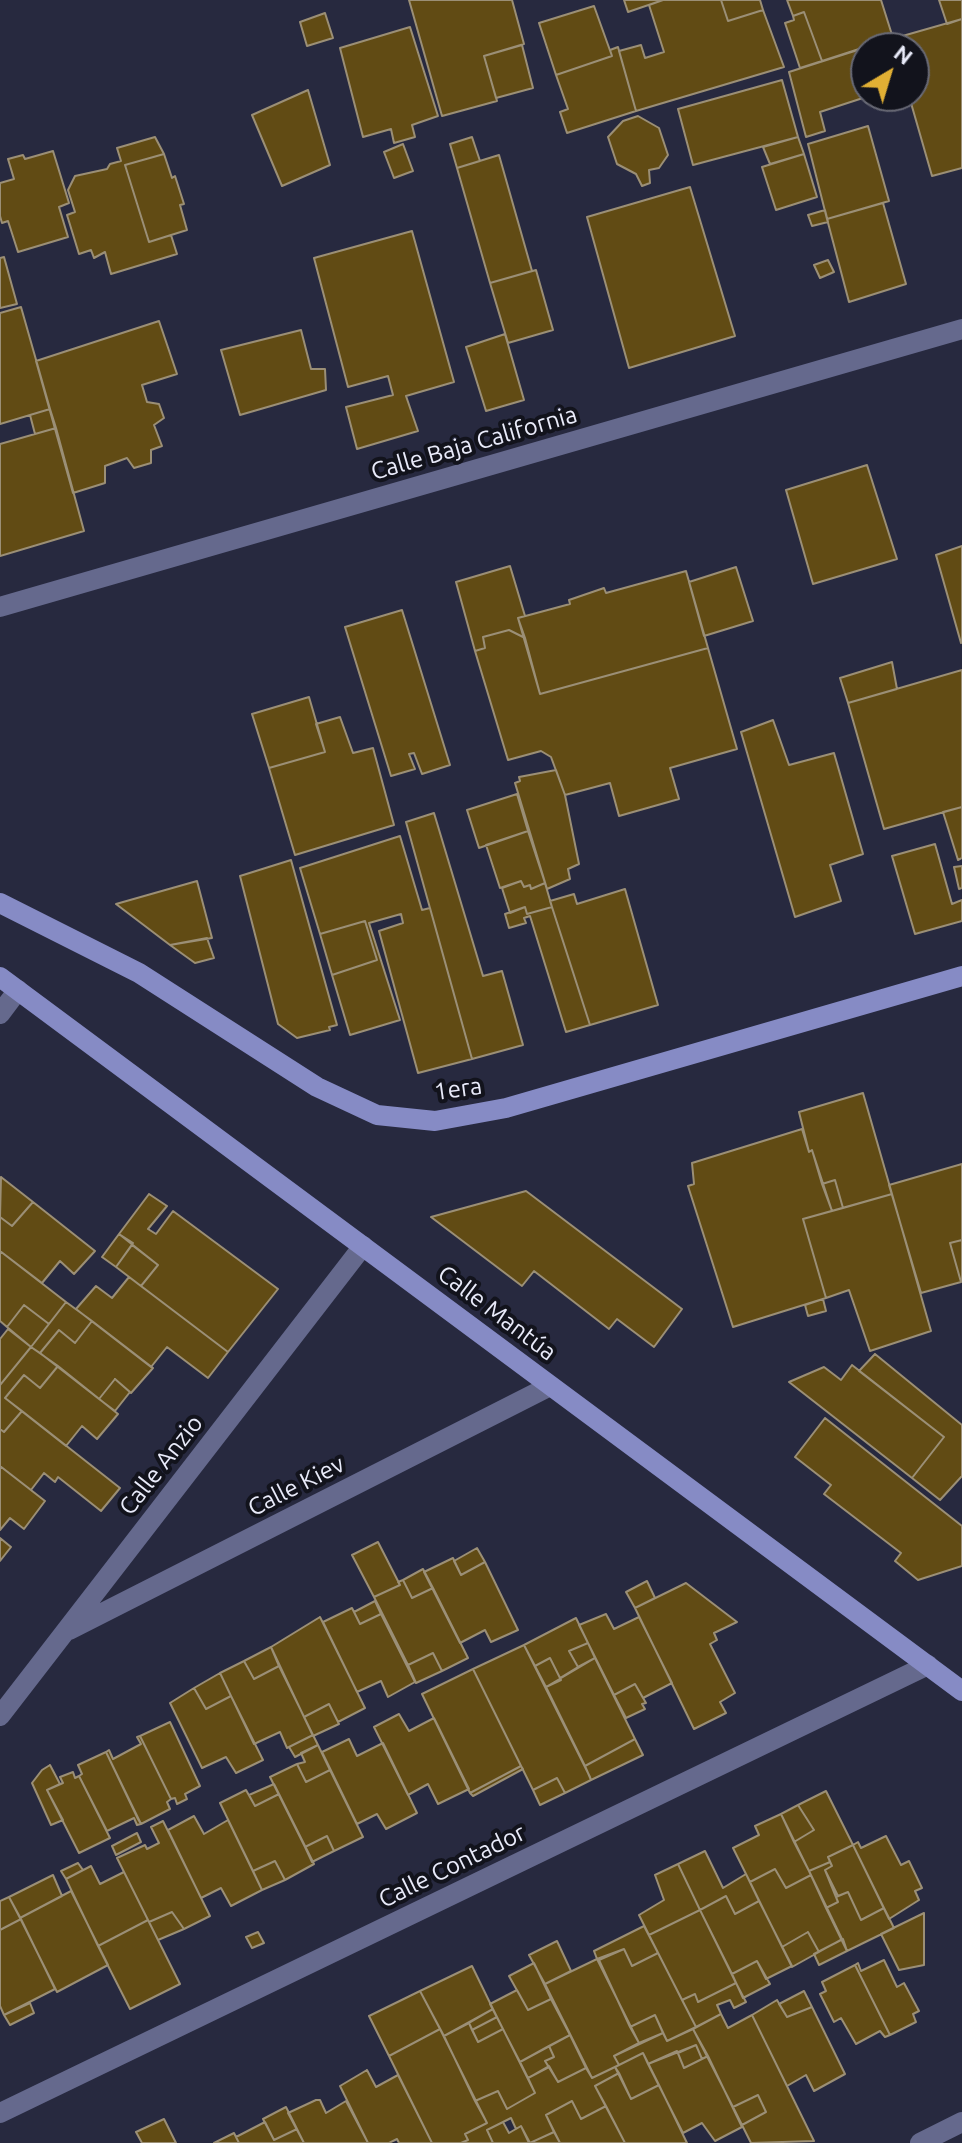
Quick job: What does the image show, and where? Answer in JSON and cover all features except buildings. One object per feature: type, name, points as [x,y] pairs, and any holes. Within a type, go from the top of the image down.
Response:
[{"type":"street","name":"Calle Baja California","points":[[0,607],[962,329]]},
{"type":"street","name":"1era","points":[[0,903],[139,973],[317,1087],[377,1115],[435,1121],[506,1108],[962,976]]},
{"type":"street","name":"Calle Mantúa","points":[[0,977],[962,1691]]},
{"type":"street","points":[[0,1014],[18,990]]},
{"type":"street","name":"Calle Anzio","points":[[0,1716],[363,1246]]},
{"type":"street","name":"Calle Kiev","points":[[65,1632],[550,1386]]},
{"type":"street","name":"Calle Contador","points":[[0,2113],[928,1665]]},
{"type":"street","points":[[920,2143],[962,2122]]}]
